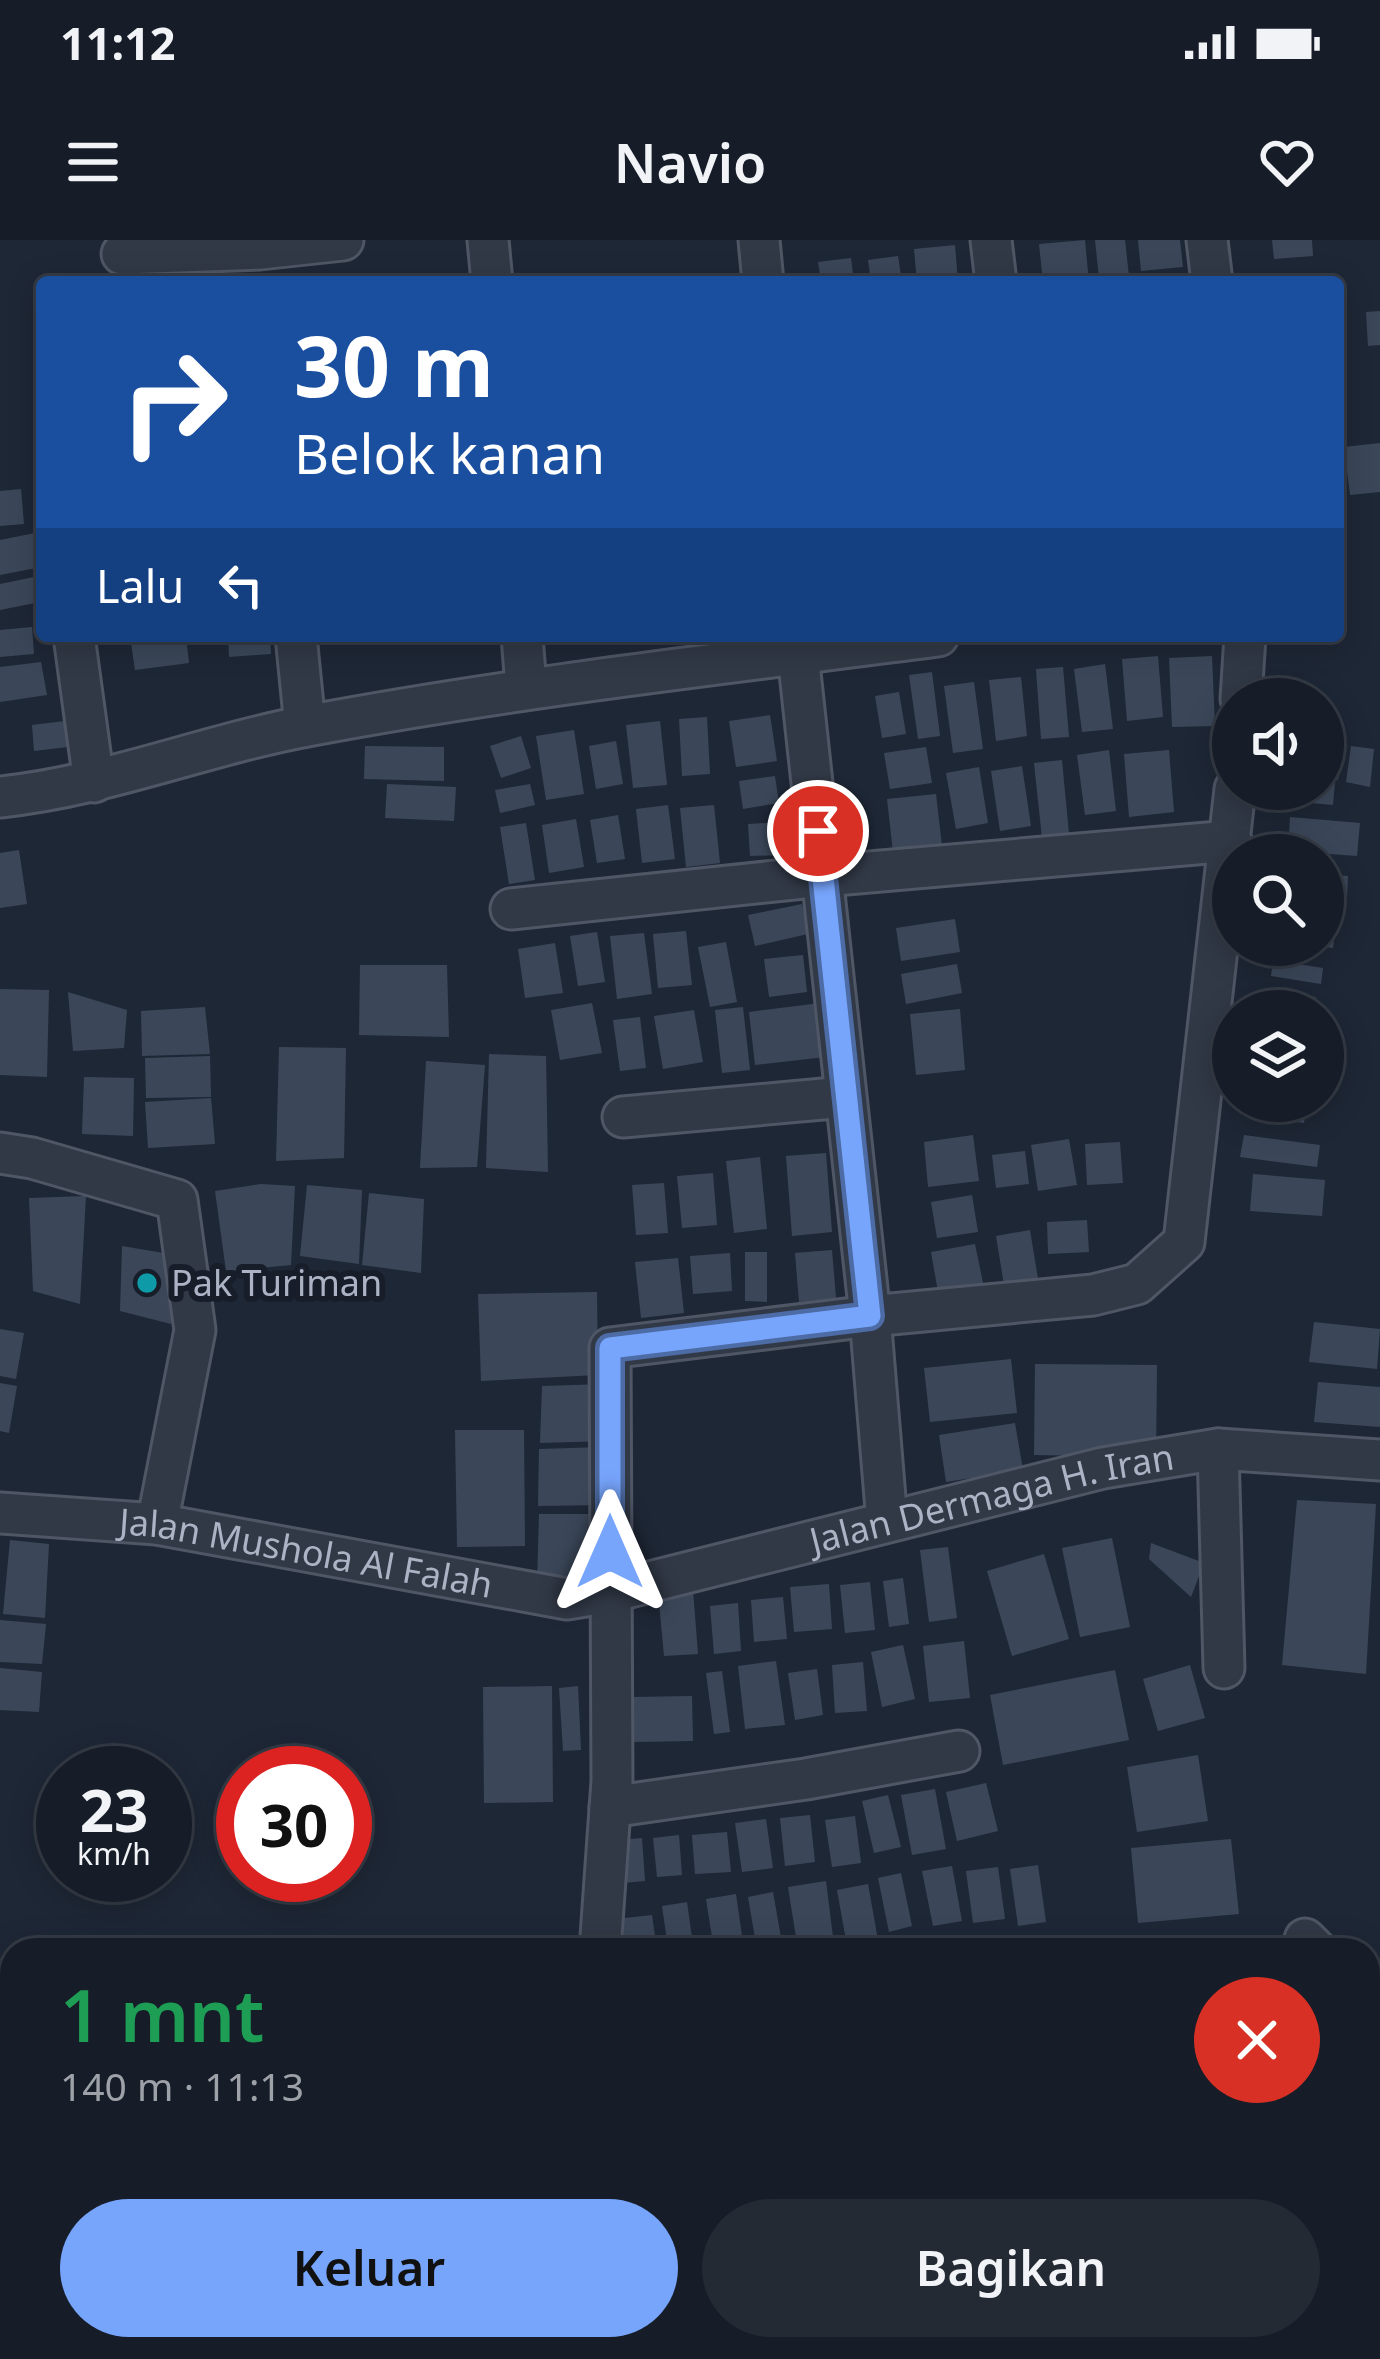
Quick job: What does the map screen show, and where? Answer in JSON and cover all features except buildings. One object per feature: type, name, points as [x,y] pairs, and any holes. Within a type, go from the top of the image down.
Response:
[{"type":"street","points":[[122,254],[262,265],[343,240]]},
{"type":"street","points":[[488,240],[491,276]]},
{"type":"street","points":[[759,240],[762,276]]},
{"type":"street","points":[[992,240],[995,276]]},
{"type":"street","points":[[1207,240],[1211,276]]},
{"type":"street","points":[[75,642],[94,782]]},
{"type":"street","points":[[297,642],[305,726]]},
{"type":"street","points":[[522,642],[526,687]]},
{"type":"street","points":[[0,797],[94,782],[305,726],[526,687],[796,645],[843,642]]},
{"type":"street","points":[[1242,678],[1245,642]]},
{"type":"street","points":[[796,645],[870,1316],[887,1522]]},
{"type":"street","points":[[511,909],[1212,843]]},
{"type":"street","points":[[601,1938],[610,1807],[610,1348],[1093,1295],[1137,1284],[1184,1241],[1216,966]]},
{"type":"street","points":[[623,1117],[845,1097]]},
{"type":"street","points":[[0,1153],[177,1200],[195,1330],[157,1524]]},
{"type":"street","points":[[1218,1449],[1224,1668]]},
{"type":"street","name":"Jalan Dermaga H. Iran","points":[[610,1592],[1102,1468],[1218,1449],[1380,1460]]},
{"type":"street","name":"Jalan Mushola Al Falah","points":[[0,1513],[157,1524],[567,1599],[610,1592]]},
{"type":"street","points":[[610,1807],[959,1751]]},
{"type":"place","name":"Pak Turiman","points":[[147,1283]]},
{"type":"route","points":[[610,1552],[610,1348],[870,1316],[818,831]]}]
